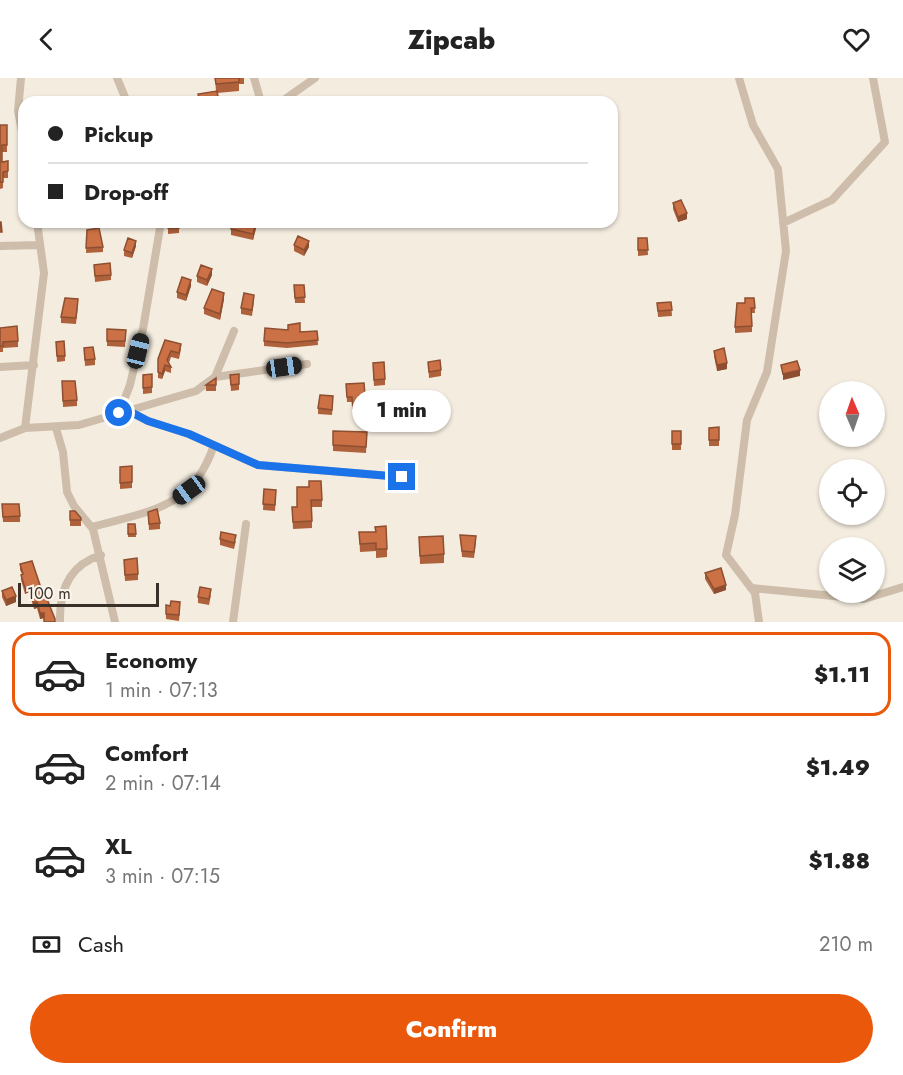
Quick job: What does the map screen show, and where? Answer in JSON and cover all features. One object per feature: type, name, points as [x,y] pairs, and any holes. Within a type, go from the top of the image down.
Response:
[{"type":"street","points":[[19,96],[21,78]]},
{"type":"street","points":[[117,78],[124,96]]},
{"type":"street","points":[[254,78],[259,96]]},
{"type":"street","points":[[289,96],[315,78]]},
{"type":"street","points":[[739,78],[753,125],[778,169],[786,250],[767,372],[747,420],[735,515],[726,555],[755,593],[759,622]]},
{"type":"street","points":[[783,223],[832,200],[885,142],[873,78]]},
{"type":"street","points":[[25,428],[44,273],[38,228]]},
{"type":"street","points":[[123,411],[144,329],[160,228]]},
{"type":"street","points":[[0,246],[40,245]]},
{"type":"street","points":[[215,377],[234,331]]},
{"type":"street","points":[[0,438],[25,428],[79,425],[195,391],[215,377],[307,364]]},
{"type":"street","points":[[0,367],[34,365]]},
{"type":"street","points":[[123,411],[189,434],[248,462],[264,467],[402,477]]},
{"type":"street","points":[[56,428],[63,452],[67,492],[74,506],[92,527],[101,555],[115,622]]},
{"type":"street","points":[[92,527],[150,511],[177,498],[199,479],[214,446]]},
{"type":"street","points":[[233,622],[246,524]]},
{"type":"street","points":[[60,622],[60,596],[66,583],[85,561],[101,555]]},
{"type":"street","points":[[751,588],[864,599],[903,587]]},
{"type":"building","points":[[215,78],[239,78],[239,82],[216,84]]},
{"type":"building","points":[[217,91],[218,96],[198,96],[198,94]]},
{"type":"building","points":[[0,125],[7,125],[7,145],[2,145],[2,162],[8,161],[8,171],[3,172],[3,182],[0,182]]},
{"type":"building","points":[[681,200],[687,213],[678,217],[673,203]]},
{"type":"building","points":[[99,228],[103,247],[86,248],[87,230]]},
{"type":"building","points":[[231,228],[254,228],[253,234]]},
{"type":"building","points":[[298,236],[309,241],[304,250],[294,245]]},
{"type":"building","points":[[128,238],[136,241],[132,253],[124,250]]},
{"type":"building","points":[[638,238],[647,238],[648,250],[638,250]]},
{"type":"building","points":[[110,263],[111,275],[95,276],[94,265]]},
{"type":"building","points":[[201,265],[212,269],[207,280],[197,276]]},
{"type":"building","points":[[182,277],[191,280],[186,295],[177,292]]},
{"type":"building","points":[[294,285],[304,285],[305,297],[295,298]]},
{"type":"building","points":[[212,289],[224,293],[220,314],[204,308]]},
{"type":"building","points":[[244,293],[254,295],[252,310],[241,308]]},
{"type":"building","points":[[65,298],[78,299],[76,318],[61,317]]},
{"type":"building","points":[[745,298],[754,298],[755,308],[751,308],[752,326],[735,327],[737,303],[745,303]]},
{"type":"building","points":[[671,302],[672,310],[658,311],[657,303]]},
{"type":"building","points":[[300,323],[300,332],[317,331],[318,340],[287,343],[264,341],[265,328],[288,330],[288,325]]},
{"type":"building","points":[[17,326],[18,341],[3,342],[3,346],[0,346],[0,328]]},
{"type":"building","points":[[107,329],[126,330],[125,341],[107,341]]},
{"type":"building","points":[[165,340],[181,344],[179,353],[171,351],[167,360],[171,367],[165,365],[162,374],[158,372],[158,359]]},
{"type":"building","points":[[64,341],[65,356],[57,356],[56,342]]},
{"type":"building","points":[[93,347],[95,359],[85,360],[84,348]]},
{"type":"building","points":[[724,348],[727,363],[717,365],[714,351]]},
{"type":"building","points":[[440,360],[441,370],[429,372],[428,362]]},
{"type":"building","points":[[797,361],[800,370],[783,374],[781,365]]},
{"type":"building","points":[[384,362],[385,379],[374,380],[373,363]]},
{"type":"building","points":[[152,374],[152,387],[143,388],[143,375]]},
{"type":"building","points":[[239,374],[239,384],[231,385],[230,375]]},
{"type":"building","points":[[216,378],[216,385],[206,385]]},
{"type":"building","points":[[62,381],[75,381],[77,400],[63,401]]},
{"type":"building","points":[[364,383],[365,395],[359,396],[360,410],[353,411],[352,397],[347,397],[346,384]]},
{"type":"building","points":[[320,395],[333,396],[332,410],[318,408]]},
{"type":"building","points":[[388,401],[389,412],[375,413],[374,403]]},
{"type":"building","points":[[399,406],[408,406],[408,418],[399,418]]},
{"type":"building","points":[[719,427],[719,440],[709,440],[709,428]]},
{"type":"building","points":[[333,431],[367,432],[366,447],[333,445]]},
{"type":"building","points":[[672,431],[681,431],[681,444],[672,444]]},
{"type":"building","points":[[132,466],[132,482],[120,483],[120,467]]},
{"type":"building","points":[[309,481],[321,481],[322,500],[311,500],[312,521],[293,522],[292,507],[297,507],[297,487],[309,487]]},
{"type":"building","points":[[264,489],[276,490],[275,505],[263,504]]},
{"type":"building","points":[[2,504],[19,504],[20,516],[3,517]]},
{"type":"building","points":[[157,509],[160,523],[149,524],[148,512]]},
{"type":"building","points":[[70,511],[75,511],[81,520],[70,520]]},
{"type":"building","points":[[128,524],[135,524],[136,534],[128,534]]},
{"type":"building","points":[[386,526],[387,549],[376,549],[376,543],[360,544],[359,532],[376,532],[375,527]]},
{"type":"building","points":[[221,532],[236,535],[234,543],[220,539]]},
{"type":"building","points":[[460,535],[476,536],[474,552],[462,551]]},
{"type":"building","points":[[443,536],[444,554],[420,556],[419,537]]},
{"type":"building","points":[[137,558],[138,574],[125,575],[124,560]]},
{"type":"building","points":[[32,561],[55,622],[44,622],[44,613],[40,613],[37,602],[34,603],[29,586],[25,588],[20,564]]},
{"type":"building","points":[[721,568],[726,585],[714,589],[705,573]]},
{"type":"building","points":[[12,587],[16,596],[6,600],[2,591]]},
{"type":"building","points":[[200,587],[211,589],[209,599],[198,597]]},
{"type":"building","points":[[171,601],[180,602],[179,615],[166,614],[166,605],[170,606]]},
{"type":"route","points":[[119,413],[127,410],[165,428],[189,434],[248,462],[270,468],[402,477]]}]
